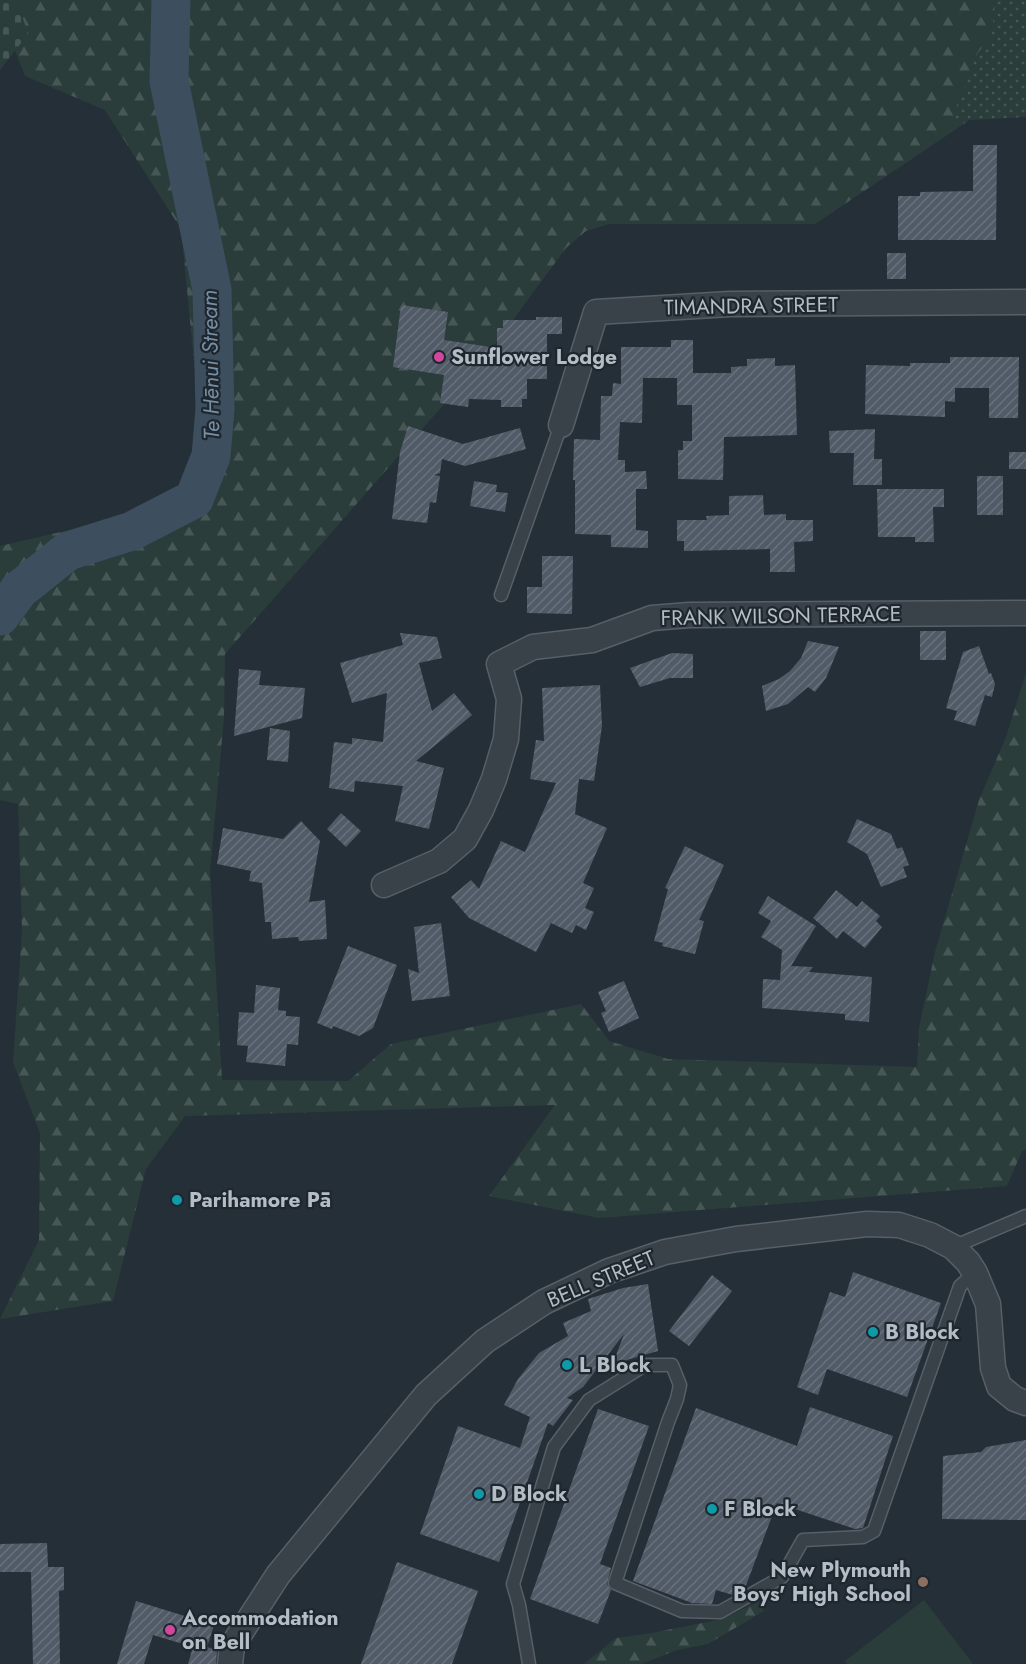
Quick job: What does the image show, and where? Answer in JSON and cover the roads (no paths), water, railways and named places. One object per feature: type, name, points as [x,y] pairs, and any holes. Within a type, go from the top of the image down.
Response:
[{"type":"street","name":"TIMANDRA STREET","points":[[561,425],[596,312],[730,304],[1026,302]]},
{"type":"street","name":"FRANK WILSON TERRACE","points":[[384,885],[439,861],[465,839],[494,779],[506,740],[509,699],[499,664],[533,647],[592,640],[651,618],[689,615],[1026,613]]},
{"type":"street","name":"BELL STREET","points":[[230,1664],[232,1646],[278,1575],[426,1395],[485,1341],[544,1302],[609,1271],[665,1252],[736,1239],[867,1224],[899,1225],[930,1235],[953,1247],[975,1273],[988,1304],[993,1368],[999,1386],[1015,1399],[1026,1403]]},
{"type":"lane","points":[[501,595],[561,425]]},
{"type":"lane","points":[[953,1247],[1026,1216]]},
{"type":"lane","points":[[529,1664],[513,1584],[554,1447],[589,1400],[645,1365],[672,1365],[680,1385],[678,1399],[668,1422],[615,1583],[682,1611],[720,1612],[782,1577],[802,1540],[863,1537],[874,1532],[960,1286],[975,1273]]},
{"type":"waterway","name":"Te Hēnui Stream","points":[[0,616],[19,590],[68,551],[132,531],[194,499],[211,456],[215,409],[212,290],[169,81],[171,0]]},
{"type":"place","name":"Sunflower Lodge","points":[[439,357]]},
{"type":"place","name":"Parihamore Pā","points":[[177,1200]]},
{"type":"place","name":"B Block","points":[[873,1332]]},
{"type":"place","name":"L Block","points":[[567,1365]]},
{"type":"place","name":"D Block","points":[[479,1494]]},
{"type":"place","name":"F Block","points":[[712,1509]]},
{"type":"place","name":"New Plymouth Boys' High School","points":[[923,1582]]},
{"type":"place","name":"Accommodation on Bell","points":[[170,1630]]}]
